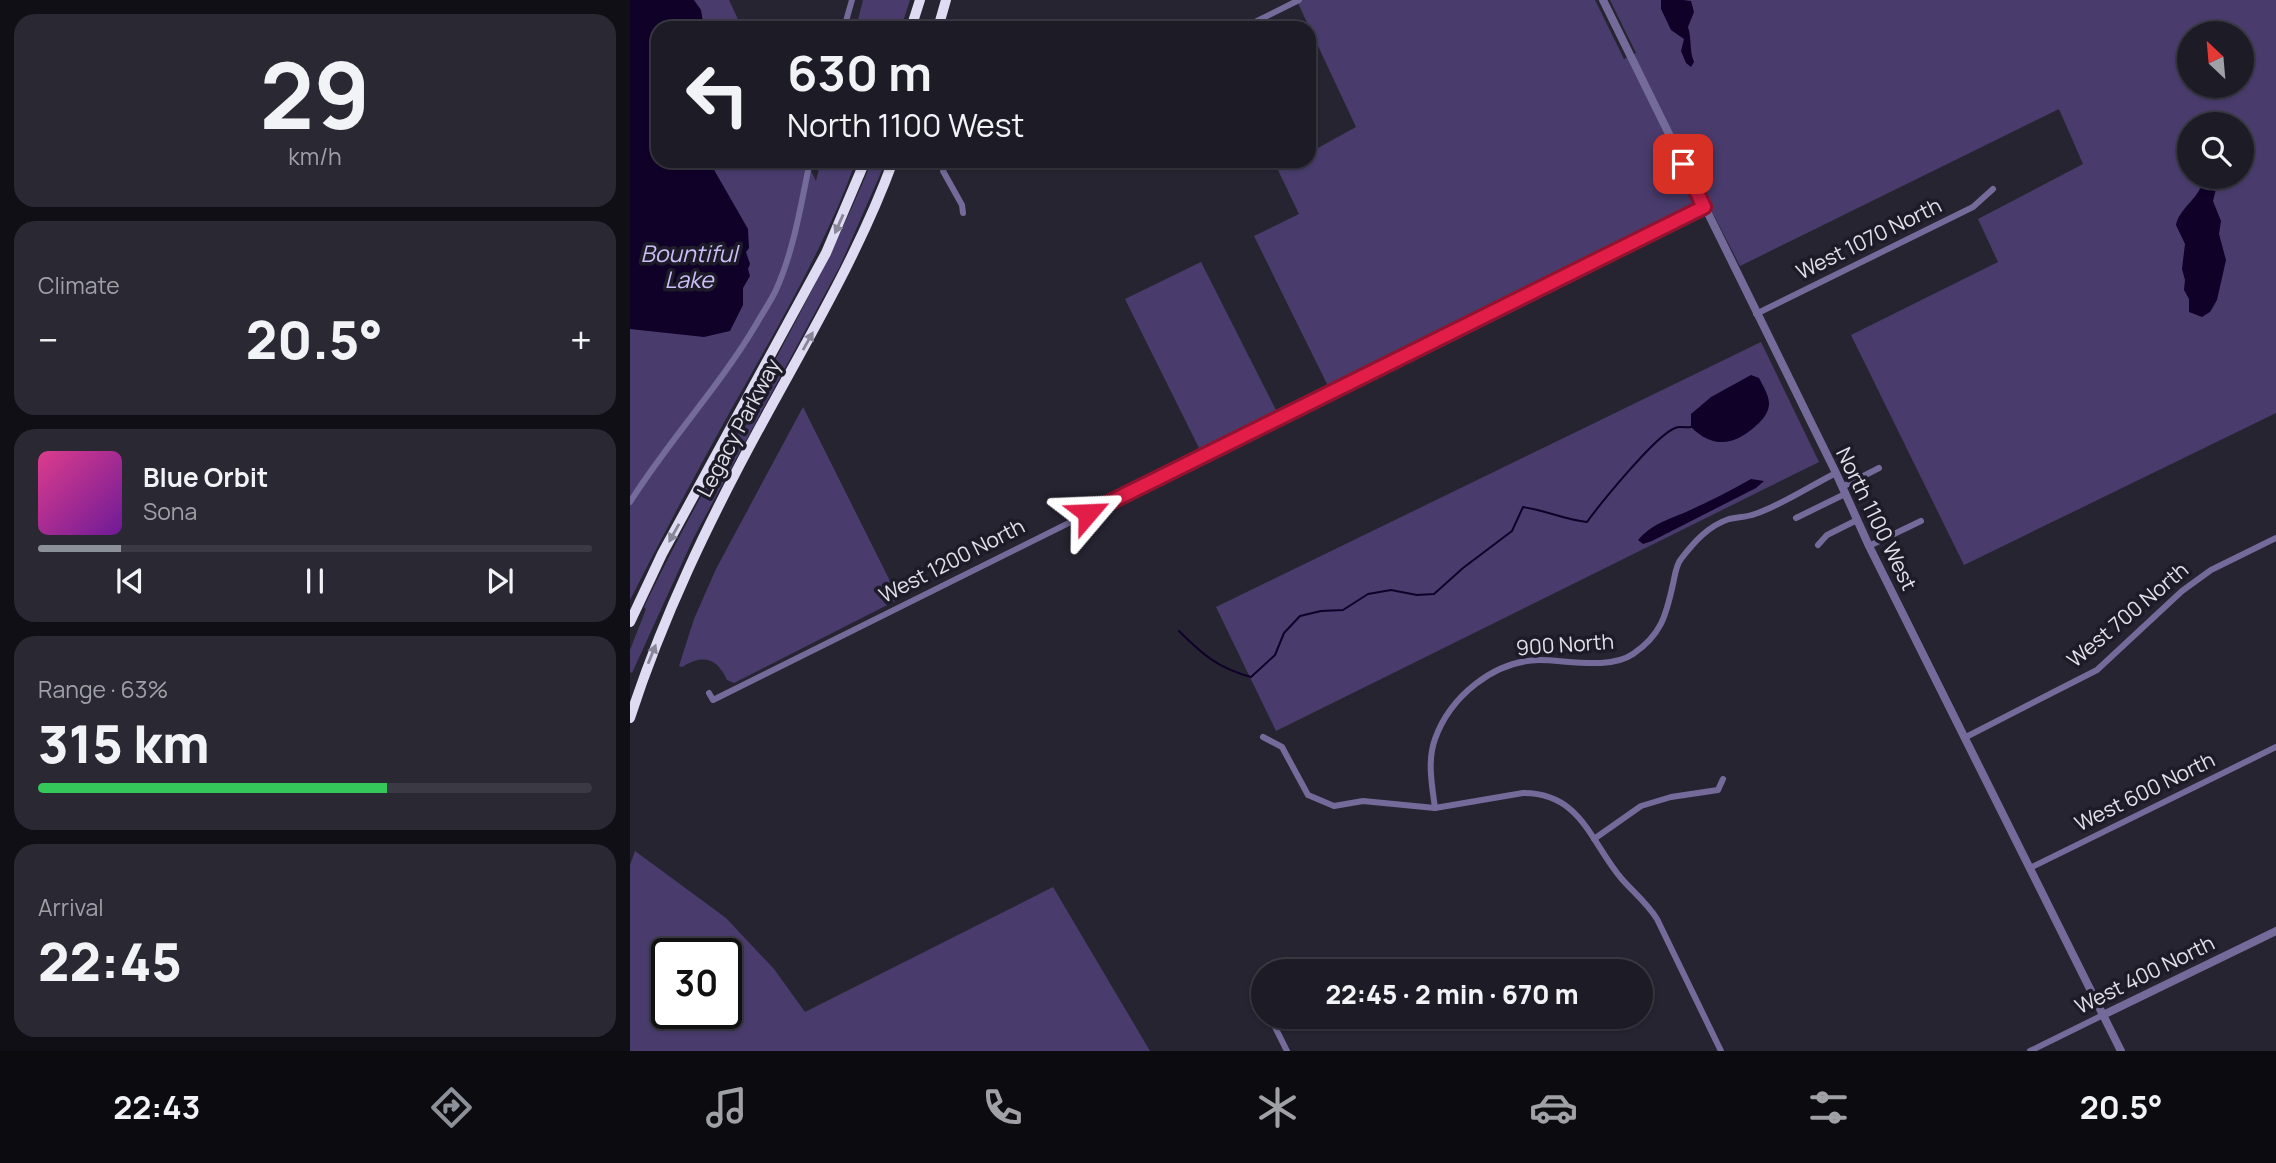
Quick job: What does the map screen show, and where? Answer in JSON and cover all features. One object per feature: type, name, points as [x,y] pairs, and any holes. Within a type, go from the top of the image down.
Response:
[{"type":"highway","points":[[913,21],[920,0]]},
{"type":"highway","points":[[939,21],[946,0]]},
{"type":"highway","name":"Legacy Parkway","points":[[630,622],[662,554],[826,253],[862,168]]},
{"type":"highway","name":"Legacy Parkway","points":[[630,718],[645,671],[682,580],[718,506],[848,264],[891,168]]},
{"type":"street","points":[[846,21],[852,0]]},
{"type":"street","points":[[1256,21],[1299,0]]},
{"type":"street","name":"North 1100 West","points":[[1603,0],[1836,473],[1869,546],[2121,1051]]},
{"type":"street","points":[[630,502],[651,468],[736,359],[776,290],[795,230],[808,168]]},
{"type":"street","points":[[944,168],[943,171],[962,205],[963,213]]},
{"type":"street","name":"West 1070 North","points":[[1756,314],[1973,207],[1993,189]]},
{"type":"street","name":"West 1200 North","points":[[709,693],[713,700],[1704,207]]},
{"type":"street","points":[[1796,518],[1879,468]]},
{"type":"street","name":"900 North","points":[[1435,808],[1430,769],[1434,740],[1450,708],[1468,690],[1491,674],[1536,660],[1610,663],[1630,656],[1660,628],[1666,614],[1678,562],[1704,532],[1728,520],[1756,514],[1836,473]]},
{"type":"street","points":[[1818,545],[1827,535],[1857,520]]},
{"type":"street","points":[[1869,546],[1921,521]]},
{"type":"street","name":"West 700 North","points":[[1965,738],[2097,670],[2182,591],[2211,570],[2276,538]]},
{"type":"street","points":[[1263,737],[1282,747],[1308,794],[1334,806],[1363,801],[1435,808],[1536,793],[1573,810],[1620,877],[1657,919],[1721,1051]]},
{"type":"street","name":"West 600 North","points":[[2030,868],[2276,747]]},
{"type":"street","points":[[1594,839],[1641,806],[1671,797],[1718,790],[1723,779]]},
{"type":"street","name":"West 400 North","points":[[2030,1051],[2276,931]]},
{"type":"street","points":[[1276,1029],[1287,1051]]},
{"type":"shaded area","points":[[630,0],[729,0],[739,21],[651,21],[651,168],[810,168],[816,181],[819,168],[853,168],[830,225],[799,287],[630,600]]},
{"type":"shaded area","points":[[863,0],[910,0],[903,21],[858,21]]},
{"type":"shaded area","points":[[1595,0],[1624,59],[1636,53],[1610,0],[2276,0],[2276,413],[1964,565],[1851,335],[1998,262],[1978,219],[2083,164],[2059,109],[1740,266],[1706,200],[1328,386],[1254,236],[1299,214],[1278,170],[1316,168],[1316,149],[1356,127],[1316,42],[1316,21],[1306,21],[1297,1]]},
{"type":"shaded area","points":[[869,168],[883,168],[840,266],[694,537],[632,673],[630,650],[646,609],[644,607],[820,275]]},
{"type":"shaded area","points":[[1201,262],[1277,412],[1200,450],[1125,299]]},
{"type":"shaded area","points":[[1761,342],[1819,462],[1276,731],[1216,607]]},
{"type":"shaded area","points":[[803,407],[899,599],[734,683],[727,680],[719,667],[709,660],[696,660],[679,666],[694,619],[716,569]]},
{"type":"shaded area","points":[[635,851],[726,918],[774,969],[805,1012],[1053,887],[1150,1051],[630,1051],[630,865]]},
{"type":"water","name":"Bountiful Lake","points":[[630,0],[694,0],[701,10],[703,21],[651,21],[651,168],[713,168],[748,229],[749,248],[746,252],[750,276],[743,288],[743,305],[730,331],[704,337],[630,329]]},
{"type":"water","points":[[1661,0],[1691,1],[1694,12],[1688,27],[1694,62],[1691,67],[1686,63],[1681,51],[1684,39],[1671,30],[1661,9]]},
{"type":"water","points":[[2216,189],[2213,201],[2221,221],[2219,234],[2226,260],[2217,300],[2210,312],[2202,317],[2189,312],[2182,269],[2185,244],[2176,225],[2182,212],[2199,191]]},
{"type":"water","points":[[1751,375],[1759,378],[1769,404],[1764,417],[1751,430],[1734,440],[1717,442],[1700,435],[1691,427],[1691,414],[1711,397]]},
{"type":"water","points":[[1751,479],[1764,481],[1756,488],[1652,541],[1643,544],[1638,540],[1660,523]]},
{"type":"waterway","points":[[1179,631],[1212,660],[1251,677],[1275,655],[1284,633],[1300,616],[1343,610],[1368,594],[1391,590],[1417,595],[1434,594],[1512,531],[1523,507],[1587,522],[1655,443],[1675,428],[1691,427]]},
{"type":"route","points":[[1088,513],[1704,207],[1683,164]]}]
